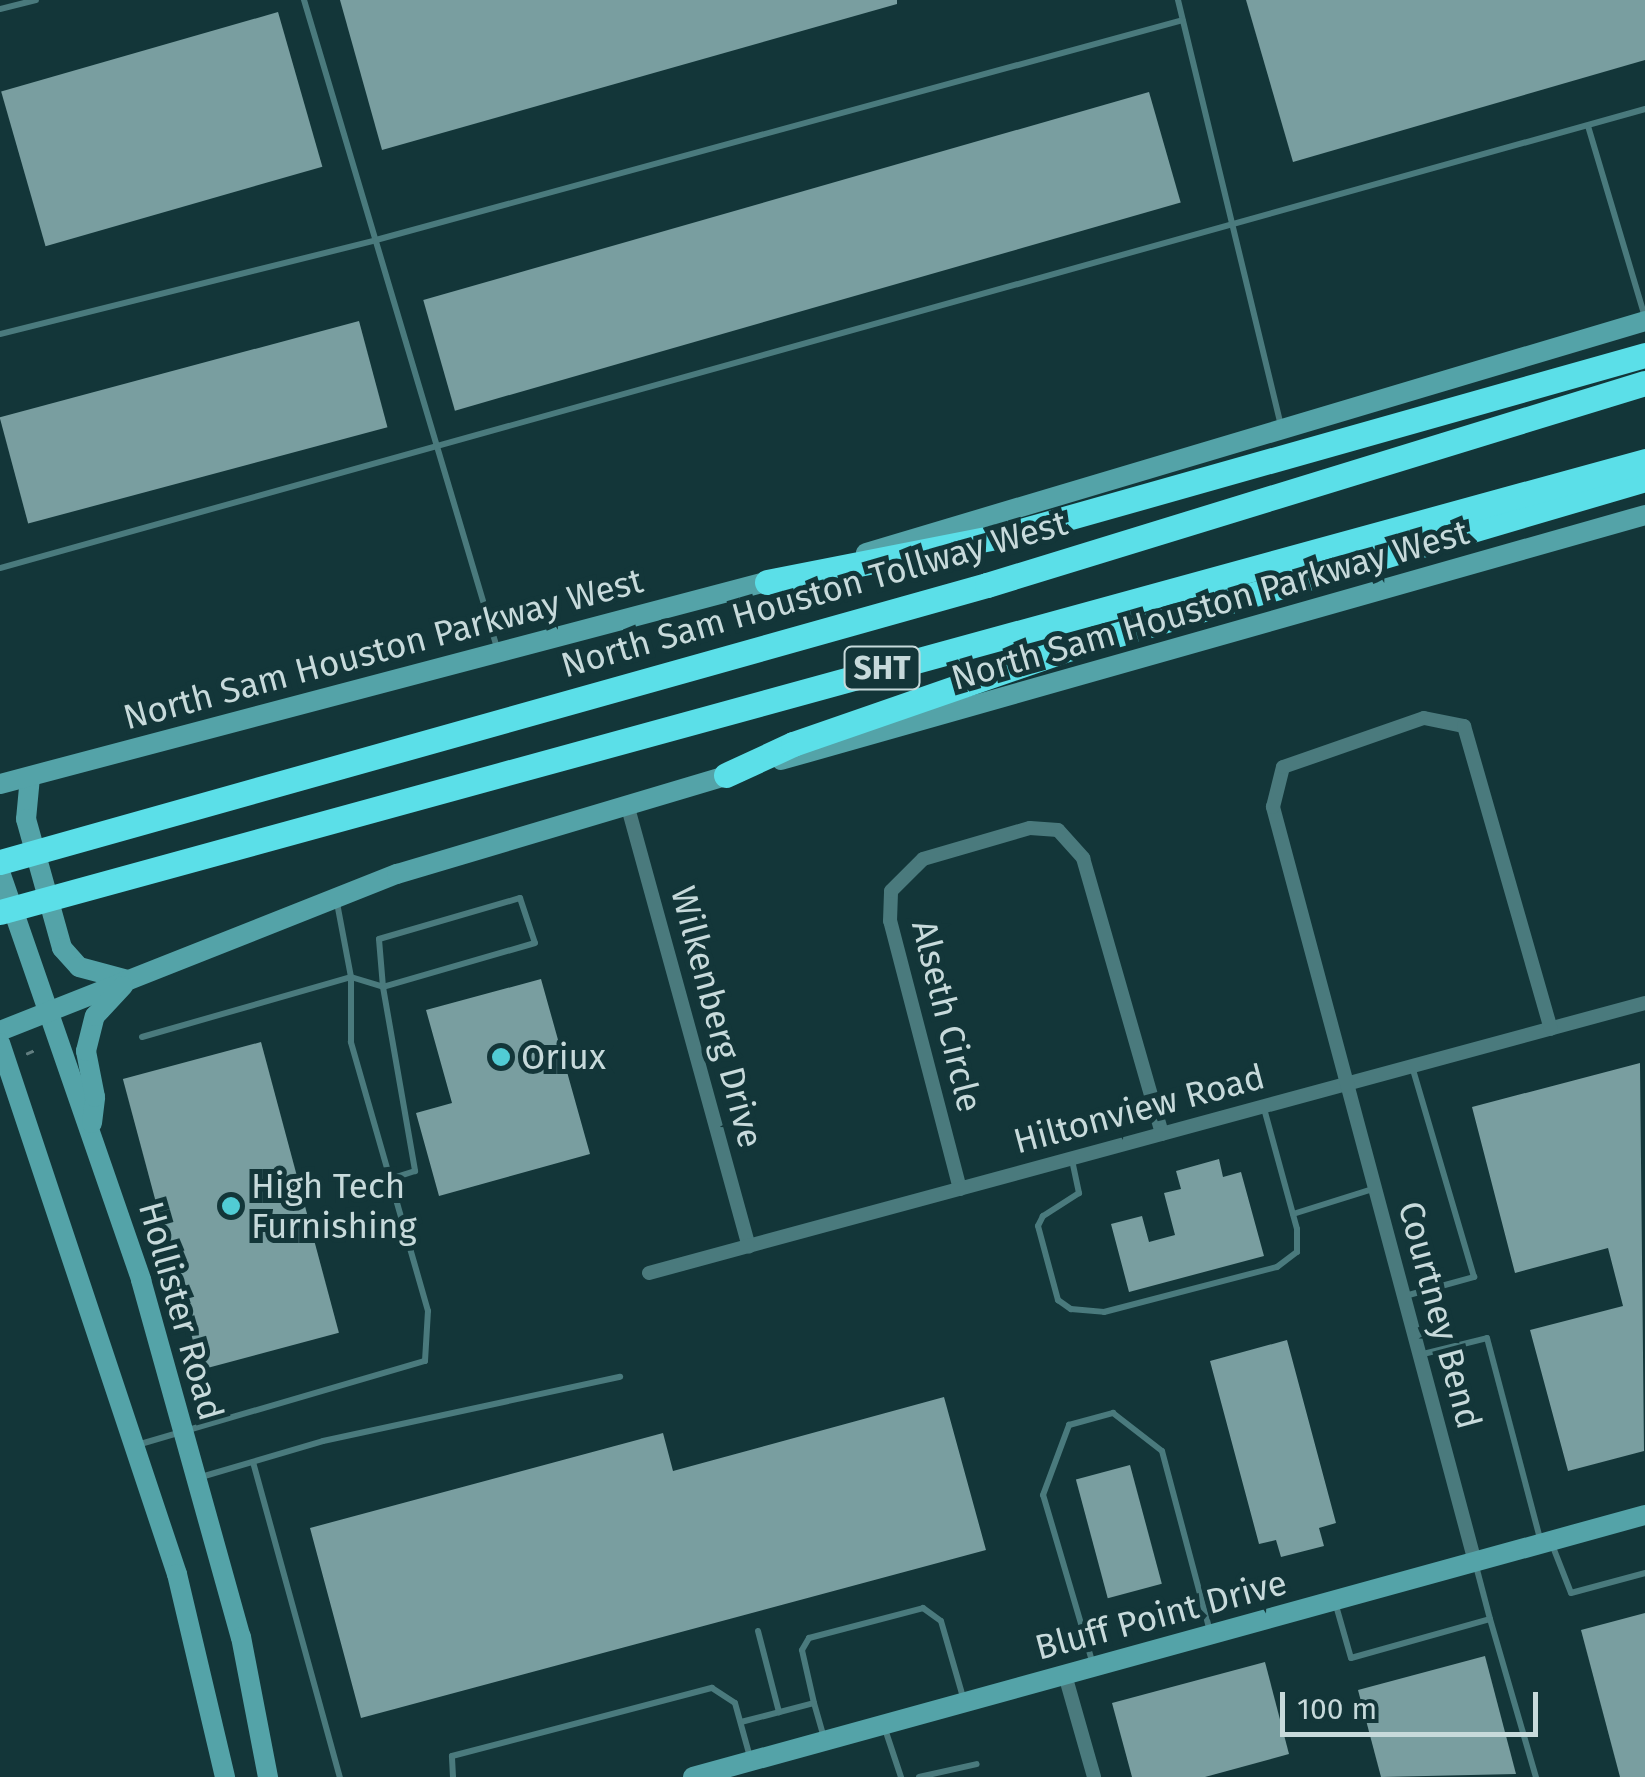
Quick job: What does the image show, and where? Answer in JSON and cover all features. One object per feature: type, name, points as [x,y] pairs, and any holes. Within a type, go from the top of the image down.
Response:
[{"type":"highway","points":[[767,582],[1007,535],[1645,354]]},
{"type":"highway","name":"North Sam Houston Tollway West","points":[[0,862],[987,585],[1645,383]]},
{"type":"highway","name":"SHT","points":[[0,914],[120,877],[1645,461]]},
{"type":"highway","points":[[726,775],[810,738],[1060,651],[1645,479]]},
{"type":"main road","name":"North Sam Houston Parkway West","points":[[0,784],[767,582],[1645,320]]},
{"type":"main road","name":"North Sam Houston Parkway West","points":[[0,1031],[335,897],[627,804],[1645,516]]},
{"type":"main road","points":[[0,767],[30,776],[26,819],[62,948],[79,966],[128,980],[96,1016],[86,1050],[95,1097],[91,1131]]},
{"type":"main road","name":"Hollister Road","points":[[0,872],[91,1131],[182,1432],[241,1637],[268,1777]]},
{"type":"main road","points":[[0,1044],[8,1083],[137,1444],[200,1648],[226,1777]]},
{"type":"main road","name":"Bluff Point Drive","points":[[693,1777],[1645,1514]]},
{"type":"street","name":"Courtney Bend","points":[[1475,1562],[1273,807],[1283,767],[1424,718],[1464,726],[1551,1029]]},
{"type":"street","name":"Wilkenberg Drive","points":[[627,804],[748,1246]]},
{"type":"street","name":"Alseth Circle","points":[[960,1188],[888,905],[908,867],[1030,828],[1058,830],[1077,845],[1162,1134]]},
{"type":"street","name":"Hiltonview Road","points":[[649,1272],[1645,1003]]},
{"type":"street","points":[[1066,1674],[1094,1777]]},
{"type":"lane","points":[[0,9],[36,0]]},
{"type":"lane","points":[[304,0],[498,652]]},
{"type":"lane","points":[[1178,0],[1282,429]]},
{"type":"lane","points":[[0,334],[376,240],[1182,20]]},
{"type":"lane","points":[[0,568],[438,451],[1645,110]]},
{"type":"lane","points":[[1588,126],[1645,320]]},
{"type":"lane","points":[[137,1444],[425,1361],[428,1310],[351,1042],[352,976],[335,897]]},
{"type":"lane","points":[[142,1038],[352,976],[383,987],[535,942],[520,898],[379,939],[383,987],[415,1172],[390,1180]]},
{"type":"lane","points":[[1404,1296],[1474,1276],[1412,1066]]},
{"type":"lane","points":[[1072,1158],[1080,1193],[1038,1226],[1058,1300],[1071,1309],[1104,1312],[1277,1267],[1298,1252],[1293,1214],[1264,1106]]},
{"type":"lane","points":[[1293,1214],[1375,1188]]},
{"type":"lane","points":[[1419,1355],[1487,1338],[1546,1542],[1570,1593],[1645,1573]]},
{"type":"lane","points":[[195,1478],[620,1377]]},
{"type":"lane","points":[[1094,1667],[1043,1495],[1070,1425],[1112,1413],[1162,1451],[1210,1635]]},
{"type":"lane","points":[[253,1462],[340,1777]]},
{"type":"lane","points":[[1475,1562],[1536,1777]]},
{"type":"lane","points":[[1335,1600],[1352,1658],[1490,1618]]},
{"type":"lane","points":[[824,1741],[802,1650],[809,1638],[923,1608],[941,1621],[964,1702]]},
{"type":"lane","points":[[758,1631],[779,1712]]},
{"type":"lane","points":[[453,1777],[452,1756],[712,1688],[736,1703],[751,1761]]},
{"type":"lane","points":[[740,1722],[814,1703]]},
{"type":"lane","points":[[883,1725],[901,1777]]},
{"type":"lane","points":[[919,1777],[978,1764]]},
{"type":"path","points":[[26,1054],[36,1050]]},
{"type":"building","points":[[340,0],[897,0],[897,4],[382,150]]},
{"type":"building","points":[[1246,0],[1645,0],[1645,60],[1293,162]]},
{"type":"building","points":[[278,12],[322,167],[46,246],[1,91]]},
{"type":"building","points":[[1149,92],[1181,203],[455,411],[423,300]]},
{"type":"building","points":[[359,321],[387,427],[28,524],[0,417]]},
{"type":"building","name":"Oriux","points":[[541,979],[590,1154],[439,1196],[416,1113],[452,1103],[426,1010]]},
{"type":"building","name":"High Tech Furnishing","points":[[261,1042],[339,1333],[201,1370],[123,1079]]},
{"type":"building","points":[[1640,1063],[1644,1451],[1568,1471],[1530,1330],[1623,1306],[1608,1248],[1515,1273],[1472,1107]]},
{"type":"building","points":[[1219,1159],[1223,1177],[1241,1172],[1264,1256],[1129,1292],[1111,1224],[1142,1216],[1149,1242],[1175,1235],[1164,1193],[1181,1189],[1176,1171]]},
{"type":"building","points":[[1287,1340],[1336,1523],[1319,1528],[1324,1546],[1281,1557],[1276,1540],[1259,1544],[1210,1361]]},
{"type":"building","points":[[944,1397],[986,1550],[361,1718],[310,1528],[663,1433],[673,1471]]},
{"type":"building","points":[[1130,1465],[1162,1584],[1108,1598],[1076,1479]]},
{"type":"building","points":[[1645,1613],[1645,1777],[1620,1777],[1581,1630]]},
{"type":"building","points":[[1485,1656],[1516,1774],[1381,1777],[1358,1690]]},
{"type":"building","points":[[1265,1662],[1289,1754],[1205,1777],[1132,1777],[1112,1703]]},
{"type":"place","name":"Oriux","points":[[501,1057]]},
{"type":"place","name":"High Tech Furnishing","points":[[231,1206]]}]
